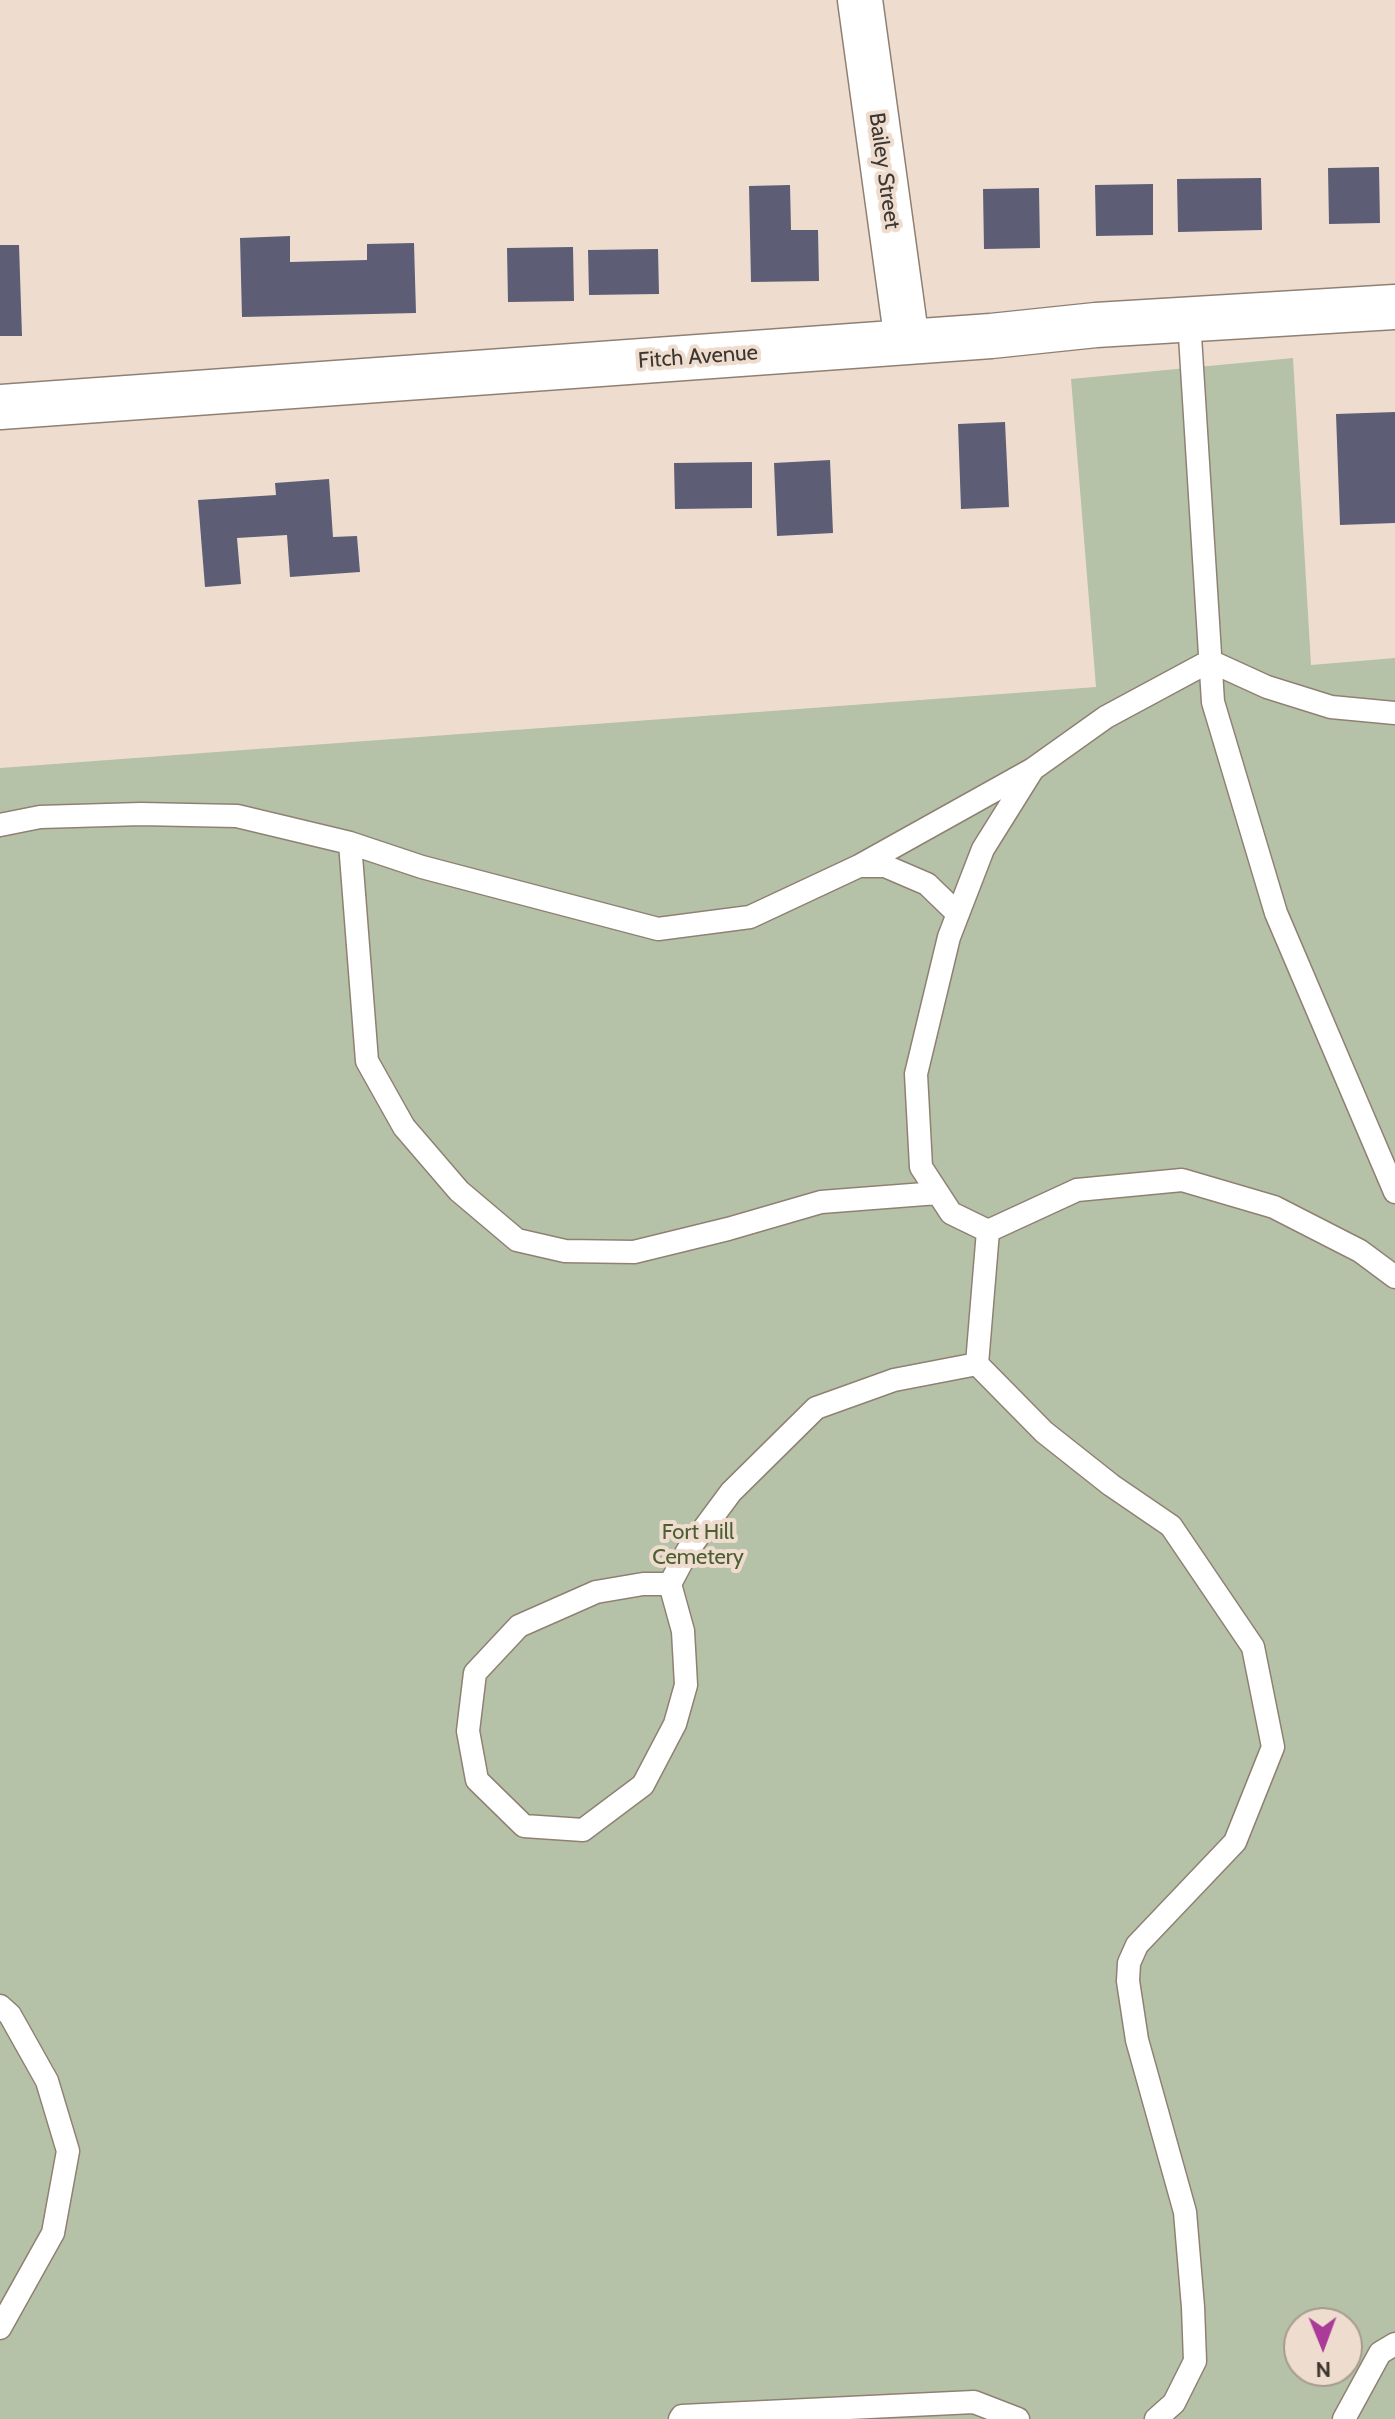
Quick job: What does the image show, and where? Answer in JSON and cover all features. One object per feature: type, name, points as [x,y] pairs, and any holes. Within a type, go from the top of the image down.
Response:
[{"type":"street","name":"Bailey Street","points":[[860,0],[907,342]]},
{"type":"street","name":"Fitch Avenue","points":[[0,407],[907,342],[1096,325],[1395,307]]},
{"type":"lane","points":[[1189,320],[1213,702],[1276,913],[1395,1192]]},
{"type":"lane","points":[[1210,661],[1267,687],[1331,707],[1395,713]]},
{"type":"lane","points":[[0,825],[40,817],[141,814],[237,816],[350,843],[436,871],[658,929],[750,917],[859,866],[1033,769],[1106,717],[1210,661]]},
{"type":"lane","points":[[988,1231],[951,1213],[921,1167],[916,1074],[949,937],[983,849],[1033,769]]},
{"type":"lane","points":[[350,843],[367,1061],[404,1127],[459,1191],[517,1240],[565,1251],[634,1252],[821,1202],[938,1193]]},
{"type":"lane","points":[[859,866],[885,866],[927,884],[958,914]]},
{"type":"lane","points":[[988,1231],[1077,1190],[1182,1180],[1274,1207],[1360,1251],[1395,1277]]},
{"type":"lane","points":[[988,1231],[977,1364],[1044,1432],[1111,1485],[1171,1526],[1253,1647],[1273,1747],[1235,1842],[1137,1945],[1129,1963],[1128,1981],[1137,2040],[1185,2212],[1193,2307],[1195,2361],[1174,2403],[1156,2419]]},
{"type":"lane","points":[[670,1584],[643,1584],[596,1592],[519,1626],[475,1673],[468,1731],[477,1780],[524,1826],[583,1830],[643,1785],[675,1724],[686,1685],[683,1631],[670,1584],[688,1550],[731,1492],[816,1408],[894,1380],[977,1364]]},
{"type":"lane","points":[[0,2006],[10,2015],[47,2081],[68,2151],[53,2233],[0,2328]]},
{"type":"lane","points":[[1344,2419],[1380,2353],[1395,2344]]},
{"type":"lane","points":[[680,2419],[682,2416],[974,2402],[1018,2419]]},
{"type":"green space","name":"Fort Hill Cemetery","points":[[1293,358],[1311,665],[1395,658],[1395,2419],[0,2419],[0,768],[1096,687],[1071,379]]},
{"type":"building","points":[[1379,167],[1380,223],[1329,224],[1328,168]]},
{"type":"building","points":[[1261,178],[1262,230],[1178,232],[1177,179]]},
{"type":"building","points":[[1153,184],[1153,235],[1096,236],[1095,185]]},
{"type":"building","points":[[790,185],[791,230],[818,230],[819,281],[751,282],[749,186]]},
{"type":"building","points":[[1039,188],[1040,248],[984,249],[983,189]]},
{"type":"building","points":[[290,236],[290,262],[367,260],[367,244],[414,243],[416,313],[242,317],[240,238]]},
{"type":"building","points":[[0,245],[19,245],[22,336],[0,336]]},
{"type":"building","points":[[573,247],[574,301],[508,302],[507,248]]},
{"type":"building","points":[[658,249],[659,294],[589,295],[588,250]]},
{"type":"building","points":[[1395,412],[1395,523],[1340,525],[1336,414]]},
{"type":"building","points":[[1005,422],[1009,507],[961,509],[958,424]]},
{"type":"building","points":[[830,460],[833,533],[777,536],[774,463]]},
{"type":"building","points":[[752,462],[752,508],[675,509],[674,463]]},
{"type":"building","points":[[329,479],[333,537],[357,536],[360,572],[290,577],[287,535],[237,538],[241,584],[205,587],[198,500],[276,495],[275,483]]}]
